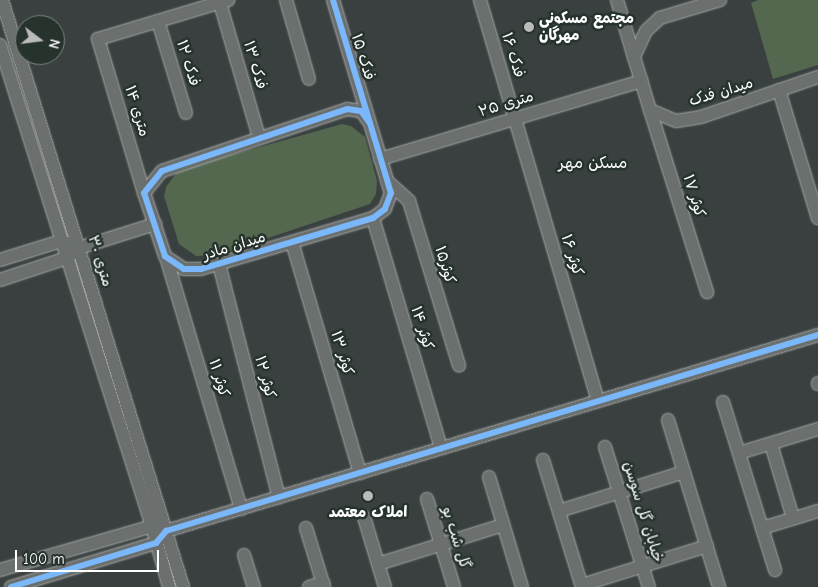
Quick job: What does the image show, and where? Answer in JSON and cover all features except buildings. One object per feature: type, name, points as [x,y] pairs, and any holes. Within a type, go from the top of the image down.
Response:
[{"type":"street","name":"۳۰ متری","points":[[2,0],[183,587]]},
{"type":"street","points":[[286,0],[309,79]]},
{"type":"street","name":"فدک ۱۵","points":[[333,0],[369,122]]},
{"type":"street","name":"فدک ۱۶","points":[[480,0],[515,119]]},
{"type":"street","points":[[617,0],[650,110]]},
{"type":"street","points":[[634,57],[646,31],[660,18],[720,0]]},
{"type":"street","points":[[158,21],[224,1]]},
{"type":"street","name":"فدک ۱۳","points":[[224,1],[259,137]]},
{"type":"street","name":"۱۴ متری","points":[[144,193],[98,39],[158,21]]},
{"type":"street","name":"فدک ۱۲","points":[[158,21],[186,113]]},
{"type":"street","name":"۳۰ متری","points":[[0,45],[152,526],[169,587]]},
{"type":"street","name":"میدان فدک","points":[[650,110],[676,121],[701,117],[818,78]]},
{"type":"street","name":"۲۵ متری","points":[[380,159],[642,81]]},
{"type":"street","points":[[779,90],[818,218]]},
{"type":"street","points":[[166,256],[144,193],[156,175],[168,167],[347,109],[361,111],[369,122],[390,193],[387,206],[382,213],[373,218]]},
{"type":"street","name":"کوثر ۱۷","points":[[650,110],[707,292]]},
{"type":"street","name":"کوثر ۱۶","points":[[515,119],[598,401]]},
{"type":"street","name":"کوثر۱۵","points":[[387,181],[409,201],[459,366]]},
{"type":"street","name":"میدان مادر","points":[[166,256],[179,267],[190,270],[219,264],[373,218]]},
{"type":"street","name":"کوثر ۱۴","points":[[373,218],[441,448]]},
{"type":"street","points":[[0,280],[67,258],[79,248],[155,224]]},
{"type":"street","points":[[0,260],[62,241],[79,248]]},
{"type":"street","name":"کوثر ۱۳","points":[[292,242],[360,473]]},
{"type":"street","name":"کوثر ۱۱","points":[[166,256],[241,509]]},
{"type":"street","name":"کوثر ۱۲","points":[[219,264],[279,497]]},
{"type":"street","points":[[11,587],[156,543],[166,531],[818,334]]},
{"type":"street","points":[[723,402],[775,570]]},
{"type":"street","points":[[668,420],[719,587]]},
{"type":"street","points":[[739,453],[818,430]]},
{"type":"street","points":[[771,444],[793,518]]},
{"type":"street","name":"خیابان گل سوسن","points":[[605,448],[649,587]]},
{"type":"street","points":[[543,460],[582,586],[707,546]]},
{"type":"street","points":[[559,511],[684,472]]},
{"type":"street","points":[[488,477],[522,587]]},
{"type":"street","name":"گل شب بو","points":[[427,499],[454,587]]},
{"type":"street","points":[[762,528],[818,511]]},
{"type":"street","points":[[364,517],[385,587]]},
{"type":"street","points":[[378,564],[503,525]]},
{"type":"street","points":[[0,570],[152,526],[166,531]]},
{"type":"street","points":[[306,528],[324,585],[308,587]]},
{"type":"street","points":[[244,555],[254,587]]},
{"type":"green space","points":[[758,0],[818,0],[818,65],[773,79],[751,3]]},
{"type":"green space","points":[[342,124],[351,126],[365,137],[377,181],[376,194],[370,204],[217,255],[196,256],[179,244],[164,196],[166,187],[177,172],[185,168]]},
{"type":"cycle path","points":[[333,0],[391,193],[385,209],[373,218],[201,269],[184,269],[165,256],[144,193],[162,171],[347,109],[361,111],[369,122]]},
{"type":"cycle path","points":[[11,587],[156,543],[166,531],[818,335]]},
{"type":"place","name":"مجتمع مسکونی مهرگان","points":[[529,27]]},
{"type":"place","name":"املاک معتمد","points":[[368,496]]},
{"type":"district","name":"مسکن مهر","points":[[593,163]]}]
